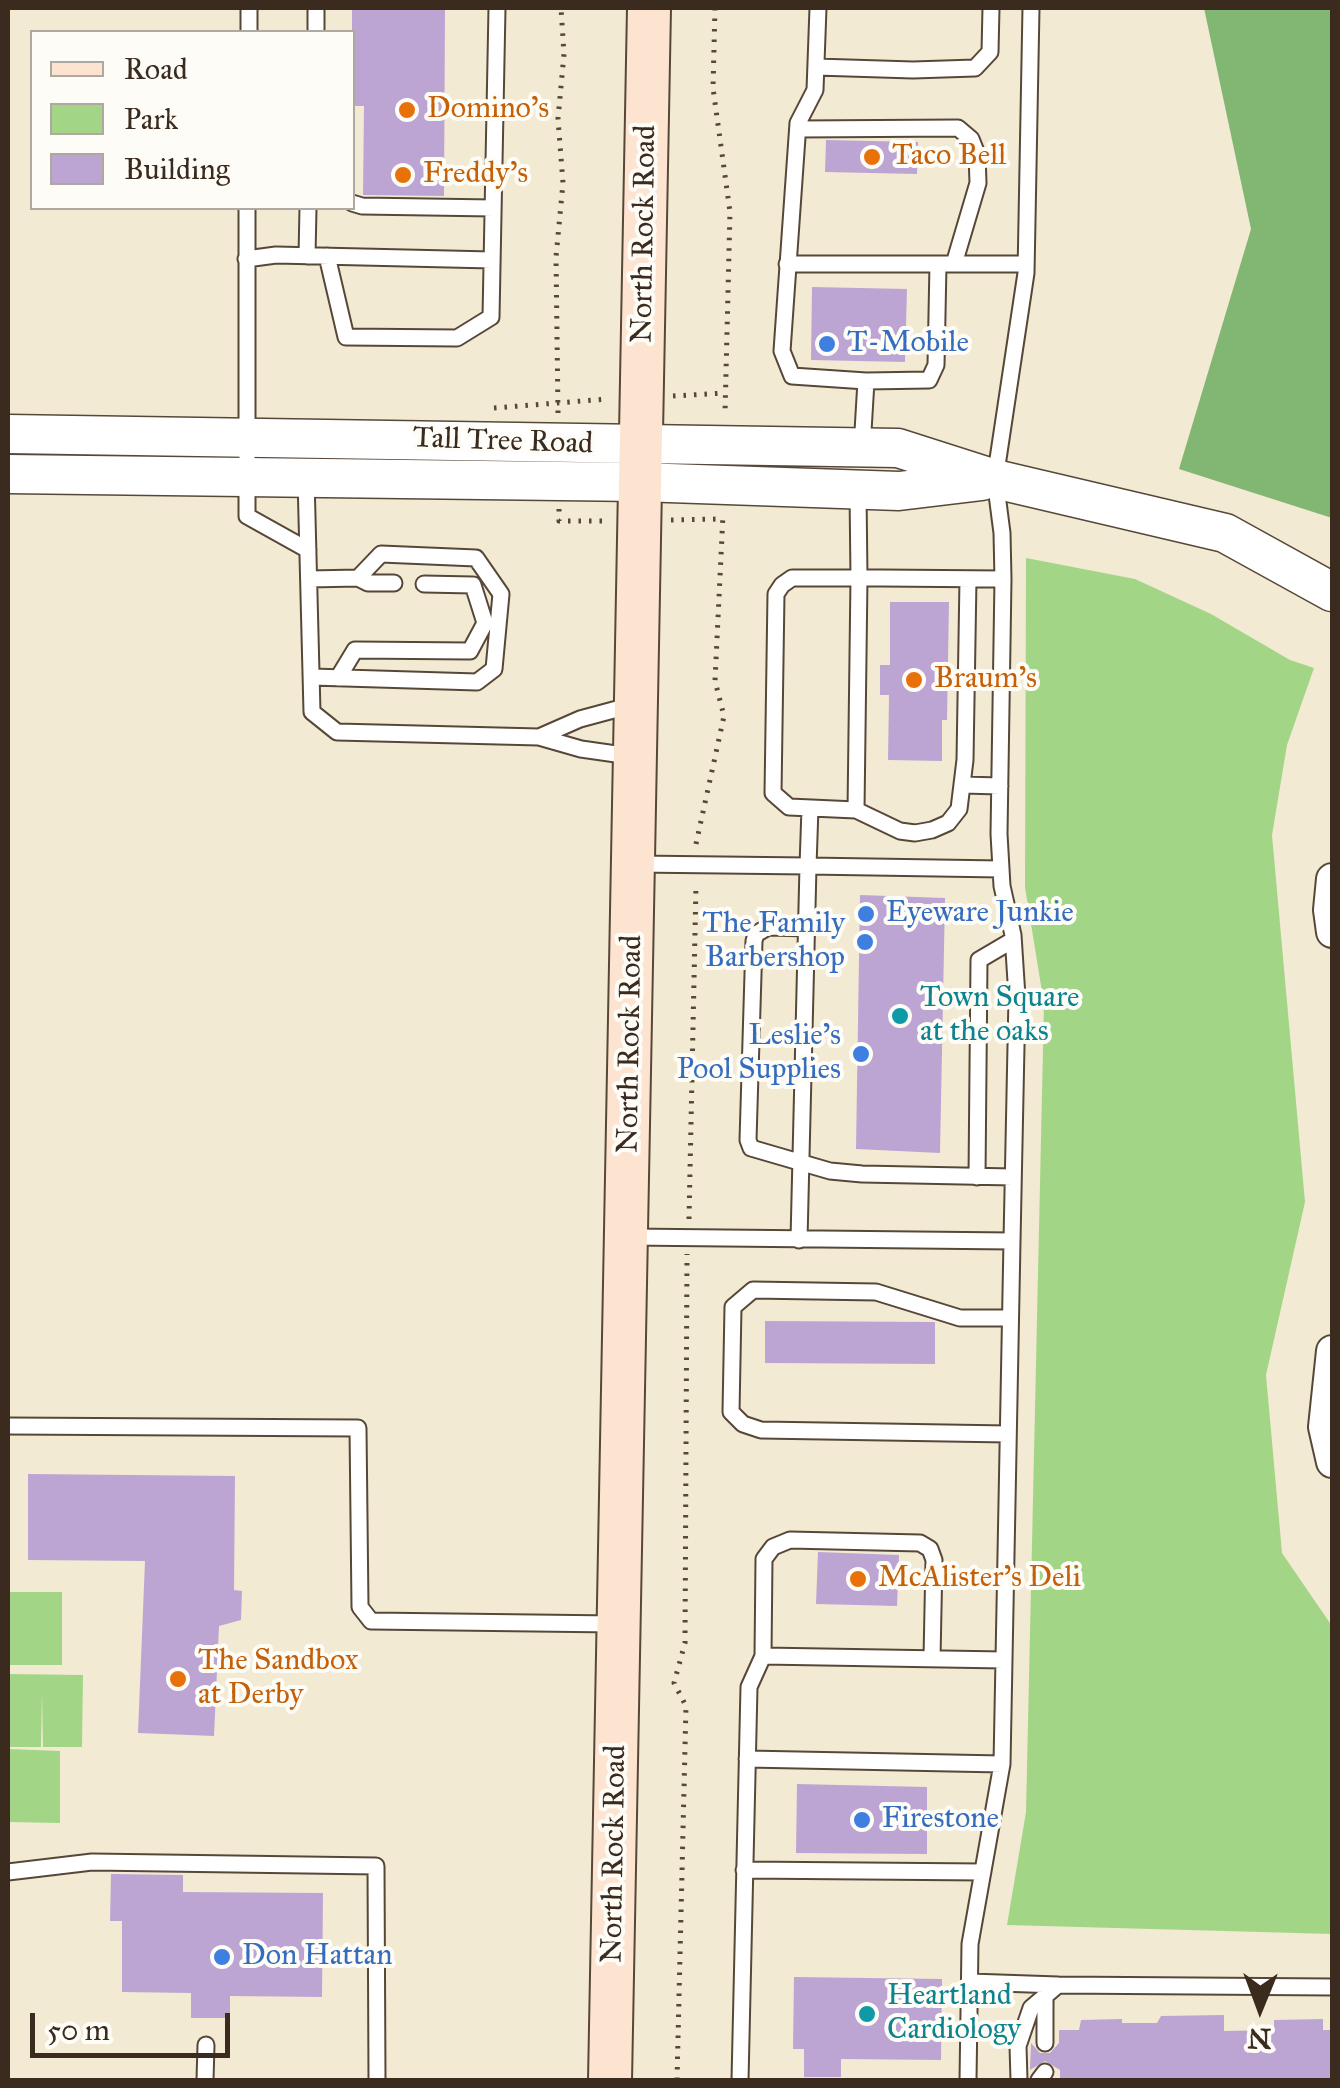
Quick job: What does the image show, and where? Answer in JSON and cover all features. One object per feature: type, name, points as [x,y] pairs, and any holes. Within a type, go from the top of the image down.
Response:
[{"type":"main road","name":"North Rock Road","points":[[610,2080],[649,8]]},
{"type":"street","name":"Tall Tree Road","points":[[8,434],[247,436],[641,464],[899,491],[994,479]]},
{"type":"street","name":"Tall Tree Road","points":[[8,474],[306,478],[898,448],[994,479],[1225,533],[1332,592]]},
{"type":"street","points":[[1332,879],[1332,932]]},
{"type":"street","points":[[1332,1351],[1324,1427],[1332,1462]]},
{"type":"lane","points":[[327,256],[346,337],[457,338],[491,317],[497,8]]},
{"type":"lane","points":[[798,129],[958,128],[978,154],[978,183],[946,264],[936,365],[930,380],[792,376],[782,351],[798,129],[815,90],[818,8]]},
{"type":"lane","points":[[816,67],[975,68],[990,52],[992,8]]},
{"type":"lane","points":[[968,2080],[970,1944],[1002,1764],[1017,996],[1013,940],[1001,869],[1004,579],[994,479],[1026,264],[1031,8]]},
{"type":"lane","points":[[355,204],[493,208]]},
{"type":"lane","points":[[247,210],[247,516],[308,550]]},
{"type":"lane","points":[[307,256],[308,210]]},
{"type":"lane","points":[[246,259],[327,256],[492,260]]},
{"type":"lane","points":[[787,264],[1026,264]]},
{"type":"lane","points":[[862,448],[866,381]]},
{"type":"lane","points":[[306,478],[312,712],[337,732],[539,737],[581,749],[635,756]]},
{"type":"lane","points":[[856,810],[858,489]]},
{"type":"lane","points":[[312,677],[477,682],[494,669],[500,594],[476,558],[380,554],[358,578]]},
{"type":"lane","points":[[309,579],[358,578],[368,583],[394,584]]},
{"type":"lane","points":[[968,579],[963,785],[958,809],[948,822],[932,830],[900,830],[856,810],[789,807],[773,793],[776,594],[792,578],[1004,579]]},
{"type":"lane","points":[[338,678],[355,650],[470,652],[485,623],[473,585],[424,584]]},
{"type":"lane","points":[[539,737],[580,719],[636,704]]},
{"type":"lane","points":[[963,785],[1000,786]]},
{"type":"lane","points":[[799,1240],[810,808]]},
{"type":"lane","points":[[634,864],[1001,869]]},
{"type":"lane","points":[[808,928],[768,927],[756,934],[754,941],[748,1140],[751,1148],[830,1171],[1013,1178]]},
{"type":"lane","points":[[978,1177],[979,960],[1013,940]]},
{"type":"lane","points":[[627,1238],[1012,1242]]},
{"type":"lane","points":[[1008,1434],[761,1430],[743,1424],[730,1412],[733,1307],[754,1290],[876,1292],[960,1318],[1010,1318]]},
{"type":"lane","points":[[8,1426],[358,1428],[360,1607],[371,1621],[620,1624]]},
{"type":"lane","points":[[740,2080],[748,1686],[762,1656],[764,1560],[772,1547],[790,1540],[920,1543],[930,1549],[934,1560],[932,1658]]},
{"type":"lane","points":[[762,1656],[1004,1660]]},
{"type":"lane","points":[[747,1759],[1002,1764]]},
{"type":"lane","points":[[8,1872],[92,1862],[376,1866],[377,2080]]},
{"type":"lane","points":[[744,1870],[982,1872]]},
{"type":"lane","points":[[970,1982],[1052,1990],[1332,1987]]},
{"type":"lane","points":[[1045,2043],[1052,1990]]},
{"type":"lane","points":[[1019,2080],[1018,2046],[1030,2008],[1052,1990]]},
{"type":"lane","points":[[206,2044],[206,2080]]},
{"type":"path","points":[[558,402],[556,257],[563,183],[558,119],[564,54],[561,8]]},
{"type":"path","points":[[715,8],[713,88],[730,212],[725,419]]},
{"type":"path","points":[[677,2080],[686,1706],[674,1682],[684,1644],[687,1238],[692,1199],[696,834],[724,716],[715,680],[723,519]]},
{"type":"green space","points":[[1204,8],[1332,8],[1332,518],[1179,469],[1251,229]]},
{"type":"green space","points":[[1026,558],[1135,579],[1211,614],[1290,660],[1314,668],[1287,745],[1272,835],[1305,1202],[1266,1375],[1282,1553],[1332,1626],[1332,1934],[1007,1925],[1026,1812],[1044,1004],[1025,887]]},
{"type":"green space","points":[[8,1592],[62,1592],[62,1665],[8,1665]]},
{"type":"green space","points":[[8,1674],[83,1675],[82,1747],[43,1747],[42,1693],[41,1747],[8,1747]]},
{"type":"green space","points":[[8,1749],[60,1751],[60,1823],[8,1822]]},
{"type":"building","points":[[352,8],[445,8],[444,196],[363,195],[364,106],[355,106]]},
{"type":"building","name":"Taco Bell","points":[[826,140],[918,142],[917,174],[825,172]]},
{"type":"building","points":[[812,287],[907,289],[905,362],[811,360]]},
{"type":"building","name":"Braum's","points":[[890,602],[949,602],[947,720],[942,720],[942,761],[888,760],[889,695],[880,695],[880,665],[890,665]]},
{"type":"building","name":"Town Square at the oaks","points":[[860,895],[945,898],[940,1153],[856,1149]]},
{"type":"building","points":[[765,1321],[935,1322],[935,1364],[765,1363]]},
{"type":"building","points":[[28,1474],[235,1476],[234,1590],[242,1591],[241,1620],[219,1626],[214,1736],[138,1733],[145,1561],[28,1560]]},
{"type":"building","name":"McAlister's Deli","points":[[818,1552],[899,1555],[897,1606],[816,1604]]},
{"type":"building","name":"Firestone","points":[[797,1784],[927,1787],[927,1854],[796,1853]]},
{"type":"building","name":"Don Hattan","points":[[111,1874],[183,1875],[183,1892],[323,1893],[322,1997],[230,1996],[230,2018],[191,2018],[191,1993],[122,1992],[122,1921],[110,1921]]},
{"type":"building","name":"Heartland Cardiology","points":[[794,1977],[942,1979],[941,2060],[841,2059],[841,2077],[804,2077],[804,2049],[793,2049]]},
{"type":"building","points":[[1224,2015],[1224,2031],[1274,2030],[1274,2020],[1323,2019],[1323,2030],[1332,2030],[1332,2080],[1060,2080],[1060,2070],[1045,2061],[1030,2070],[1031,2043],[1040,2053],[1050,2053],[1059,2043],[1059,2030],[1079,2030],[1081,2020],[1157,2023],[1161,2016]]},
{"type":"place","name":"Domino's","points":[[407,110]]},
{"type":"place","name":"Taco Bell","points":[[872,157]]},
{"type":"place","name":"Freddy's","points":[[403,175]]},
{"type":"place","name":"T-Mobile","points":[[827,344]]},
{"type":"place","name":"Braum's","points":[[914,680]]},
{"type":"place","name":"Eyeware Junkie","points":[[866,914]]},
{"type":"place","name":"The Family Barbershop","points":[[865,942]]},
{"type":"place","name":"Town Square at the oaks","points":[[900,1016]]},
{"type":"place","name":"Leslie's Pool Supplies","points":[[861,1054]]},
{"type":"place","name":"McAlister's Deli","points":[[858,1579]]},
{"type":"place","name":"The Sandbox at Derby","points":[[178,1679]]},
{"type":"place","name":"Firestone","points":[[862,1820]]},
{"type":"place","name":"Don Hattan","points":[[222,1957]]},
{"type":"place","name":"Heartland Cardiology","points":[[867,2014]]}]
